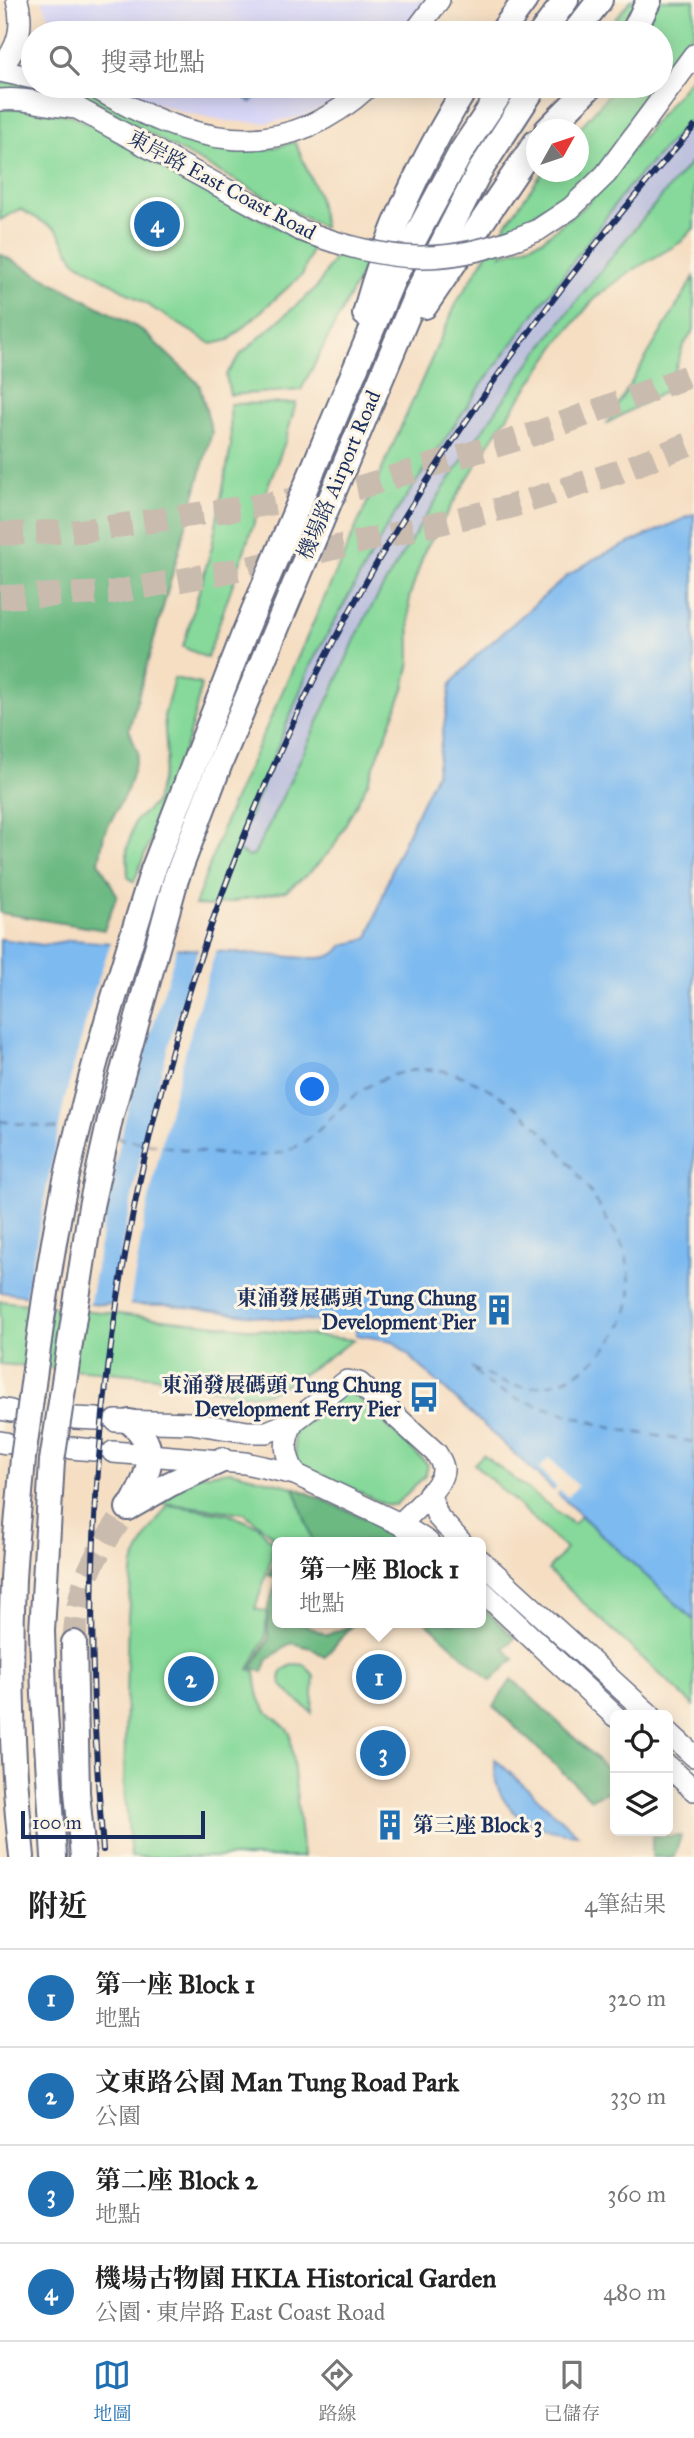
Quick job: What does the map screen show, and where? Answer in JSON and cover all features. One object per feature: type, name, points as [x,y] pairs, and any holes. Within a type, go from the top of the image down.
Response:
[{"type":"highway","points":[[509,21],[525,0]]},
{"type":"highway","points":[[550,21],[566,0]]},
{"type":"highway","points":[[583,21],[600,0]]},
{"type":"highway","points":[[639,21],[649,0]]},
{"type":"highway","points":[[347,386],[376,273],[408,195],[437,136],[460,98]]},
{"type":"highway","name":"機場路 Airport Road","points":[[22,1857],[14,1750],[10,1448],[47,1290],[62,1200],[83,1106],[153,870],[240,646],[393,279],[460,152],[497,98]]},
{"type":"highway","name":"機場路 Airport Road","points":[[54,1857],[42,1640],[91,1206],[111,1115],[176,879],[225,751],[416,295],[461,205],[527,98]]},
{"type":"highway","points":[[558,119],[579,98]]},
{"type":"highway","points":[[386,363],[526,158]]},
{"type":"highway","points":[[114,1421],[143,1435],[149,1454],[146,1478],[130,1506],[222,1460]]},
{"type":"highway","points":[[74,1643],[78,1792],[83,1857]]},
{"type":"main road","points":[[17,0],[24,21]]},
{"type":"main road","points":[[423,21],[439,0]]},
{"type":"main road","points":[[21,39],[0,70],[21,75]]},
{"type":"main road","name":"東岸路 East Coast Road","points":[[673,83],[694,55]]},
{"type":"main road","points":[[0,100],[16,98],[77,108]]},
{"type":"main road","name":"東岸路 East Coast Road","points":[[70,98],[77,108],[300,230],[368,252],[425,258],[480,251],[538,230],[571,208],[606,174],[662,98]]},
{"type":"main road","name":"東岸路 East Coast Road","points":[[114,98],[151,118],[195,134],[231,140],[262,139],[299,130],[356,98]]},
{"type":"main road","points":[[74,1418],[191,1423],[257,1433],[294,1421],[347,1381],[359,1382],[440,1460],[443,1474],[400,1524]]},
{"type":"main road","points":[[294,1421],[286,1434],[285,1447],[295,1474]]},
{"type":"main road","points":[[62,1455],[103,1451],[257,1465],[295,1474],[400,1524],[420,1537]]},
{"type":"main road","points":[[429,1493],[438,1517],[456,1537]]},
{"type":"main road","points":[[486,1565],[645,1710]]},
{"type":"main road","points":[[486,1594],[610,1711]]},
{"type":"main road","points":[[673,1737],[694,1756]]},
{"type":"main road","points":[[673,1771],[694,1790]]},
{"type":"shaded area","points":[[42,0],[425,0],[410,21],[51,21]]},
{"type":"shaded area","points":[[144,98],[340,98],[305,116],[264,123],[227,121]]},
{"type":"shaded area","points":[[694,116],[694,159],[633,228],[447,484],[366,617],[254,855],[249,857],[240,854],[236,850],[311,664],[389,523],[480,387],[626,190]]},
{"type":"green space","points":[[631,0],[694,0],[694,31],[673,61],[673,21],[613,21]]},
{"type":"green space","points":[[694,74],[694,116],[626,190],[480,387],[389,523],[311,664],[236,850],[249,857],[254,855],[274,814],[367,615],[402,554],[519,378],[604,266],[694,159],[694,228],[681,242],[628,273],[596,297],[560,340],[486,448],[425,550],[409,598],[410,662],[404,689],[367,784],[333,848],[310,872],[286,891],[210,906],[195,905],[228,813],[457,302],[536,182],[581,182],[555,203],[544,207],[515,229],[502,255],[542,240],[588,203]]},
{"type":"green space","points":[[0,84],[21,84],[21,95],[0,93]]},
{"type":"green space","points":[[90,98],[112,98],[237,149],[268,149],[295,142],[318,195],[324,228],[171,146]]},
{"type":"green space","points":[[511,98],[520,98],[382,359],[373,354],[474,154]]},
{"type":"green space","points":[[606,98],[647,98],[605,162],[589,175],[588,119]]},
{"type":"green space","points":[[0,107],[71,115],[102,130],[179,178],[313,245],[303,274],[229,340],[212,344],[75,261],[57,230],[20,209],[0,220]]},
{"type":"green space","points":[[337,253],[367,262],[301,390],[230,395],[226,375],[241,354],[317,287]]},
{"type":"green space","points":[[0,254],[142,330],[199,384],[212,432],[129,729],[138,753],[128,788],[104,834],[99,862],[117,895],[104,930],[0,913]]},
{"type":"green space","points":[[694,277],[694,330],[683,346],[669,389],[607,423]]},
{"type":"green space","points":[[296,403],[285,442],[207,658],[183,647],[212,546],[231,446],[230,404]]},
{"type":"green space","points":[[174,678],[201,684],[181,759],[134,882],[128,877],[127,849],[135,821],[155,803],[167,758],[164,716]]},
{"type":"green space","points":[[0,1301],[354,1340],[281,1387],[262,1394],[240,1394],[151,1376],[0,1364]]},
{"type":"green space","points":[[346,1392],[354,1394],[428,1465],[425,1476],[395,1505],[384,1504],[297,1463],[293,1433]]},
{"type":"green space","points":[[483,1455],[573,1524],[581,1516],[694,1620],[694,1706],[548,1570],[566,1549],[474,1464]]},
{"type":"green space","points":[[230,1471],[294,1487],[311,1537],[272,1537],[244,1513],[155,1502],[200,1475]]},
{"type":"green space","points":[[294,1487],[374,1522],[399,1537],[311,1537]]},
{"type":"green space","points":[[168,1505],[228,1514],[258,1526],[272,1542],[271,1560],[255,1609],[267,1612],[265,1639],[249,1669],[255,1672],[259,1696],[267,1712],[290,1733],[303,1857],[131,1857],[124,1784],[128,1615],[133,1564],[149,1532]]},
{"type":"green space","points":[[272,1595],[272,1628],[311,1628],[327,1635],[349,1628],[325,1657],[311,1648],[291,1643],[268,1659],[263,1672],[252,1668],[268,1640],[268,1607]]},
{"type":"green space","points":[[486,1611],[515,1638],[504,1648],[514,1659],[491,1681],[433,1628],[486,1628]]},
{"type":"green space","points":[[294,1664],[305,1665],[314,1675],[312,1713],[281,1683],[280,1676],[284,1670]]},
{"type":"green space","points":[[512,1679],[610,1771],[610,1790],[591,1799],[493,1706]]},
{"type":"green space","points":[[652,1836],[681,1836],[674,1857],[652,1857]]},
{"type":"water","points":[[694,514],[694,1620],[393,1341],[356,1335],[356,1327],[351,1323],[279,1319],[169,1305],[87,1304],[0,1292],[0,939],[43,945],[72,940],[316,958],[330,956],[342,946],[368,938],[396,858],[436,773],[451,684],[477,655],[567,576],[596,558]]},
{"type":"water","points":[[495,1759],[577,1834],[539,1826],[517,1814],[501,1794],[496,1781]]},
{"type":"pier","points":[[112,939],[178,944],[125,1119],[89,1307],[25,1299],[64,1102],[94,992]]},
{"type":"pier","points":[[199,946],[217,947],[166,1124],[144,1222],[129,1309],[112,1309],[146,1129]]},
{"type":"pier","points":[[549,1458],[578,1486],[568,1497],[560,1490],[555,1496],[552,1493],[557,1487],[539,1469]]},
{"type":"ferry route","points":[[116,1138],[229,1155],[272,1154],[299,1145],[354,1096],[390,1076],[418,1070],[445,1071],[483,1086],[527,1117],[547,1136],[581,1179],[624,1249],[630,1300],[625,1317],[607,1347],[594,1360],[564,1379],[547,1385],[514,1386],[470,1367],[489,1385],[517,1399],[615,1429],[694,1442]]},
{"type":"ferry route","points":[[0,1121],[66,1130]]},
{"type":"tunnel","points":[[0,534],[82,531],[357,488],[534,434],[694,374]]},
{"type":"tunnel","points":[[0,597],[109,593],[248,568],[509,507],[618,472],[694,442]]},
{"type":"tunnel","points":[[74,1643],[79,1602],[89,1571],[128,1508]]},
{"type":"railway","points":[[103,1850],[95,1734],[92,1617],[94,1539],[104,1406],[122,1274],[148,1144],[182,1015],[224,888],[274,765],[332,645],[397,529],[465,423],[537,321],[613,222],[694,127]]},
{"type":"place","name":"機場古物園 HKIA Historical Garden","points":[[157,224]]},
{"type":"place","name":"東涌發展碼頭 Tung Chung Development Pier","points":[[499,1310]]},
{"type":"place","name":"東涌發展碼頭 Tung Chung Development Ferry Pier","points":[[424,1397]]},
{"type":"place","name":"第一座 Block 1","points":[[379,1677]]},
{"type":"place","name":"文東路公園 Man Tung Road Park","points":[[191,1679]]},
{"type":"place","name":"第二座 Block 2","points":[[383,1753]]},
{"type":"place","name":"第三座 Block 3","points":[[390,1825]]}]
